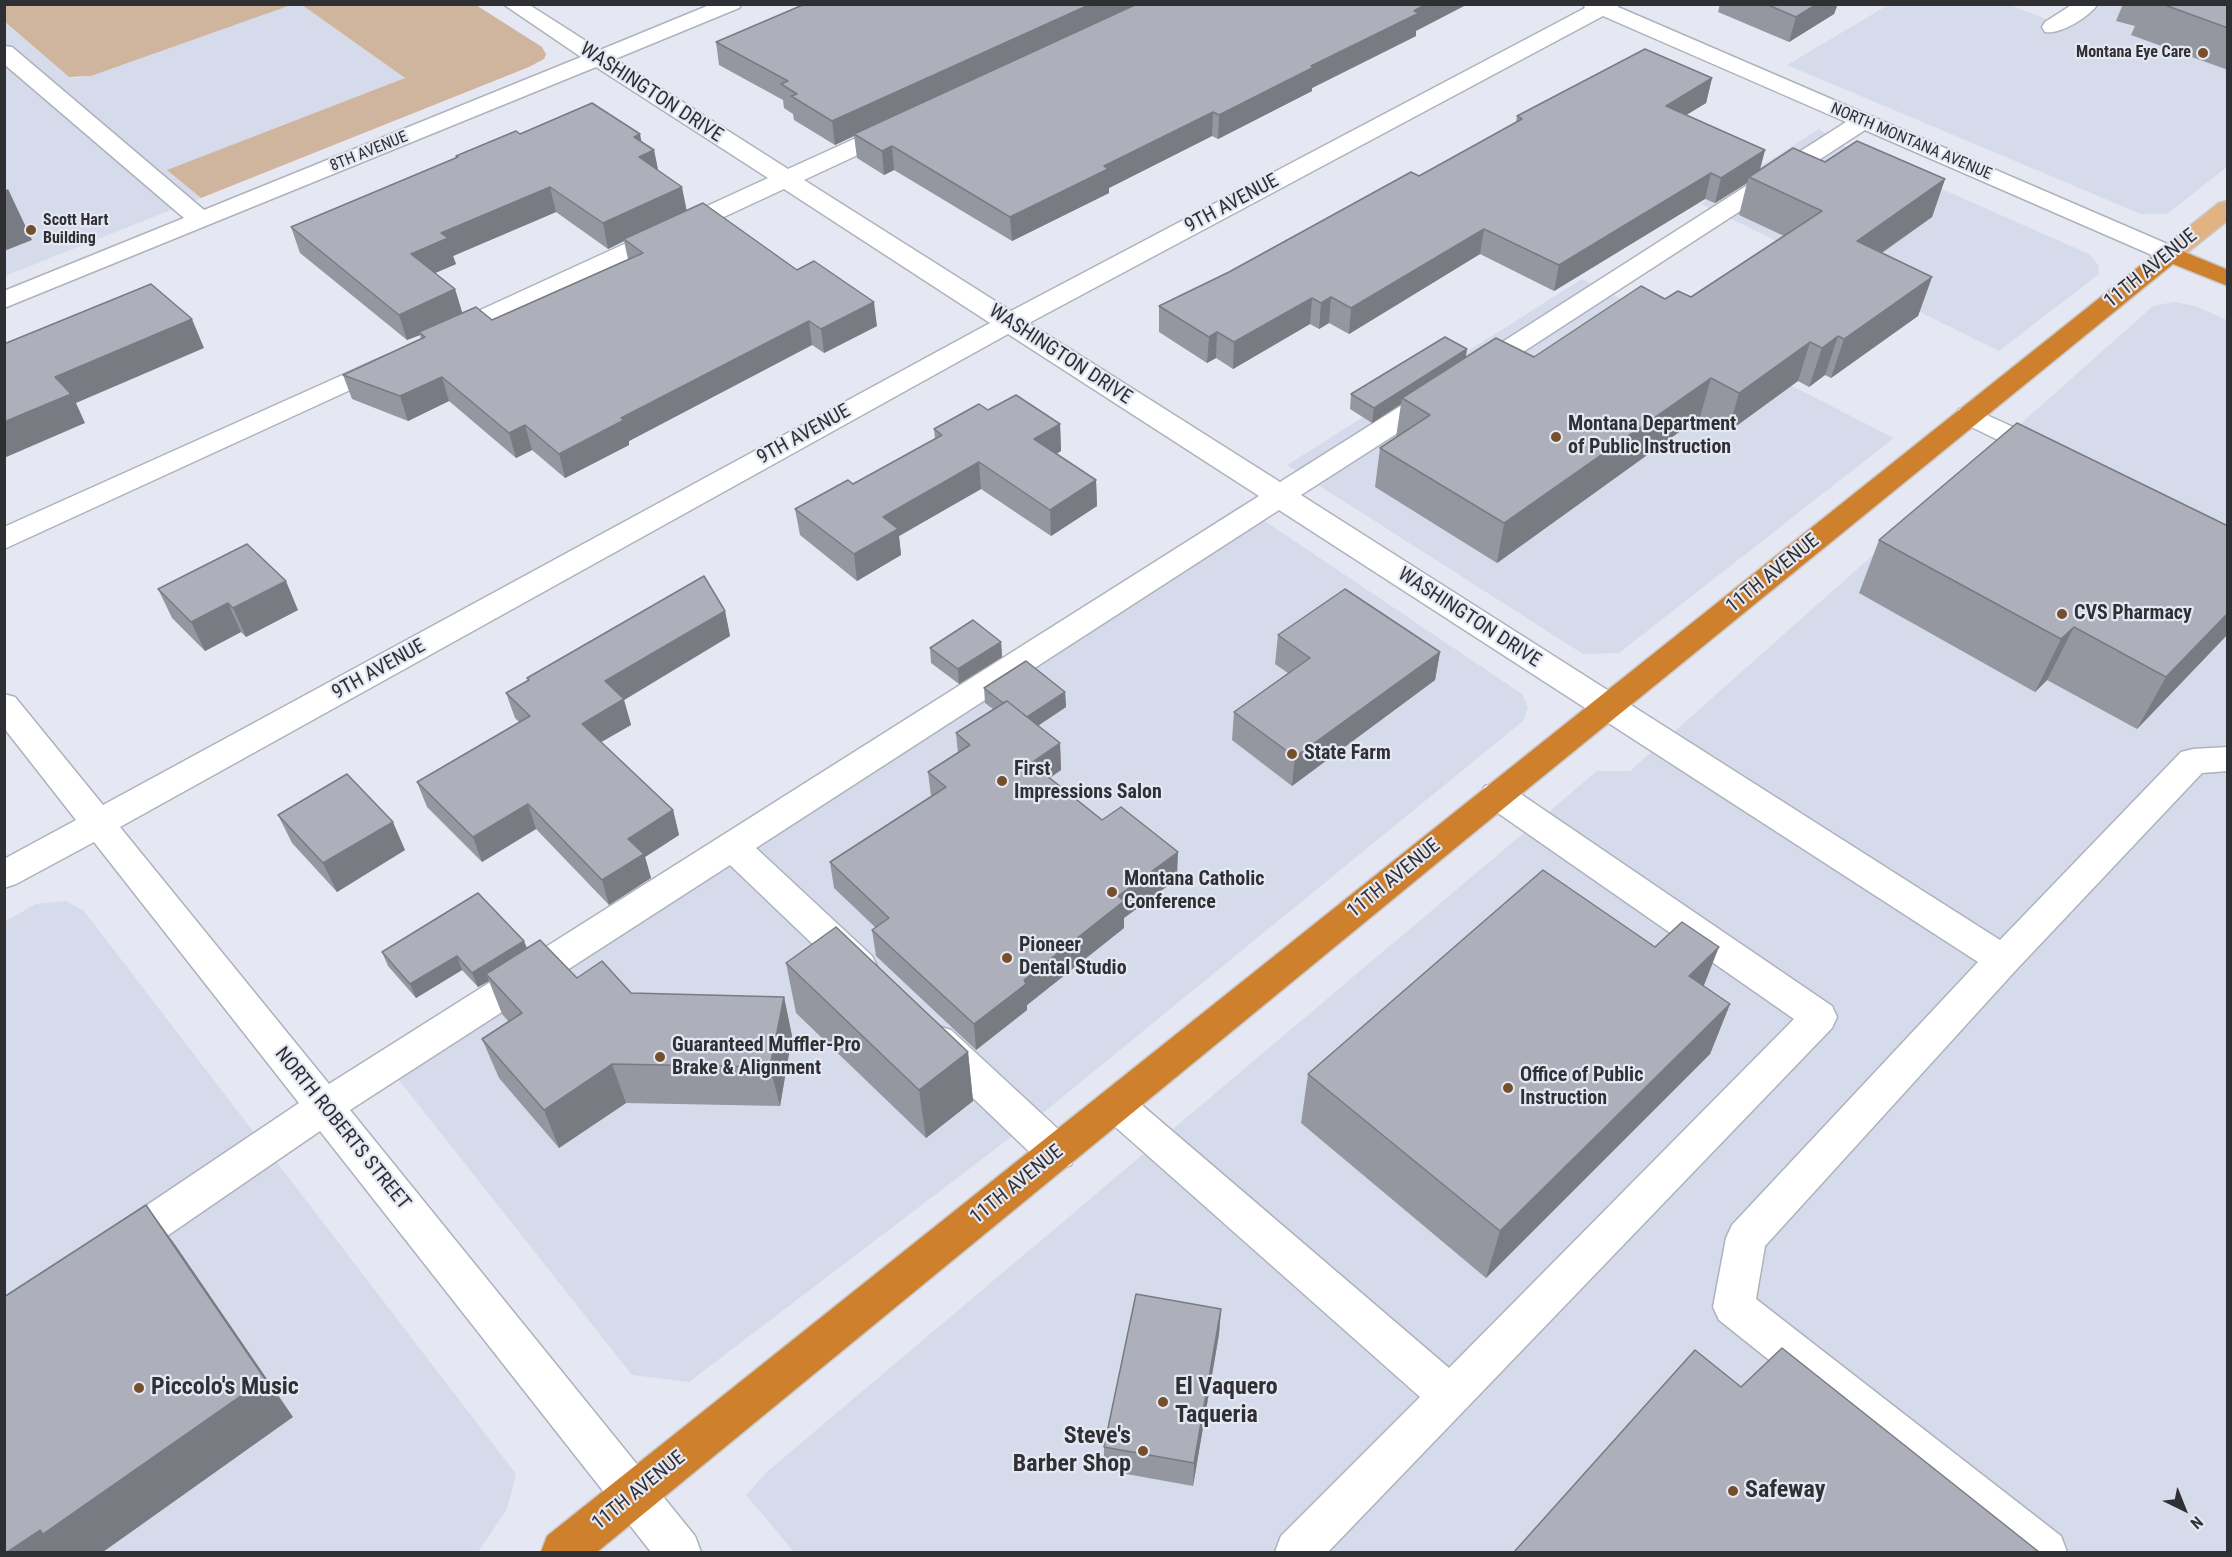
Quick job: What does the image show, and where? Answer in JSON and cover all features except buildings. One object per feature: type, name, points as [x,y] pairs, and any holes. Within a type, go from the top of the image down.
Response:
[{"type":"highway","name":"NORTH MONTANA AVENUE","points":[[2170,254],[2228,279]]},
{"type":"highway","name":"11TH AVENUE","points":[[563,1552],[1607,706],[2170,254]]},
{"type":"main road","name":"11TH AVENUE","points":[[2170,254],[2228,208]]},
{"type":"street","name":"WASHINGTON DRIVE","points":[[513,4],[2003,960]]},
{"type":"street","name":"8TH AVENUE","points":[[4,300],[732,4]]},
{"type":"street","points":[[2053,27],[2088,4]]},
{"type":"street","name":"NORTH MONTANA AVENUE","points":[[1601,6],[2170,254]]},
{"type":"street","name":"9TH AVENUE","points":[[4,875],[1009,322],[1601,6]]},
{"type":"street","points":[[4,52],[201,220]]},
{"type":"street","points":[[4,539],[922,116]]},
{"type":"street","points":[[91,1264],[187,1202],[324,1107],[1281,497],[1864,121]]},
{"type":"street","points":[[1970,415],[2064,462]]},
{"type":"street","name":"NORTH ROBERTS STREET","points":[[4,705],[679,1552]]},
{"type":"street","points":[[2045,1552],[1734,1307],[1746,1238],[2003,960],[2193,762],[2228,759]]},
{"type":"street","points":[[2193,762],[2228,781]]},
{"type":"street","points":[[1297,1552],[1819,1017],[1497,795]]},
{"type":"street","points":[[732,846],[878,984]]},
{"type":"street","points":[[913,1017],[1057,1153]]},
{"type":"street","points":[[1116,1106],[1450,1396]]},
{"type":"shaded area","points":[[4,5],[291,5],[91,76],[69,77],[5,22]]},
{"type":"shaded area","points":[[290,5],[302,5],[405,78],[168,170],[201,198],[5,276],[4,22],[69,77],[77,78],[91,76]]},
{"type":"shaded area","points":[[302,5],[476,5],[542,47],[546,54],[544,59],[529,67],[201,198],[167,170],[405,78]]},
{"type":"shaded area","points":[[1888,5],[2010,5],[2066,27],[2100,5],[2227,5],[2227,167],[2167,214],[2141,214],[1787,65]]},
{"type":"shaded area","points":[[1819,129],[1842,145],[2089,254],[2098,265],[2099,274],[1999,351],[1701,204]]},
{"type":"shaded area","points":[[1582,279],[1894,438],[1619,653],[1583,654],[1287,465]]},
{"type":"shaded area","points":[[2174,302],[2195,306],[2227,320],[2227,1552],[794,1552],[746,1495],[769,1470],[1597,771],[1630,771],[2153,306]]},
{"type":"shaded area","points":[[1241,505],[1522,694],[1528,707],[1523,721],[1044,1112],[689,1382],[632,1375],[383,1060]]},
{"type":"shaded area","points":[[66,901],[84,911],[516,1474],[507,1509],[478,1552],[5,1552],[4,922],[36,904]]},
{"type":"place","name":"Montana Eye Care","points":[[2203,53]]},
{"type":"place","name":"Scott Hart Building","points":[[31,230]]},
{"type":"place","name":"Montana Department of Public Instruction","points":[[1556,437]]},
{"type":"place","name":"CVS Pharmacy","points":[[2062,614]]},
{"type":"place","name":"State Farm","points":[[1292,754]]},
{"type":"place","name":"First Impressions Salon","points":[[1002,781]]},
{"type":"place","name":"Montana Catholic Conference","points":[[1112,892]]},
{"type":"place","name":"Pioneer Dental Studio","points":[[1007,958]]},
{"type":"place","name":"Guaranteed Muffler-Pro Brake & Alignment","points":[[660,1057]]},
{"type":"place","name":"Office of Public Instruction","points":[[1508,1088]]},
{"type":"place","name":"Piccolo's Music","points":[[139,1388]]},
{"type":"place","name":"El Vaquero Taqueria","points":[[1163,1402]]},
{"type":"place","name":"Steve's Barber Shop","points":[[1143,1451]]},
{"type":"place","name":"Safeway","points":[[1733,1491]]}]
